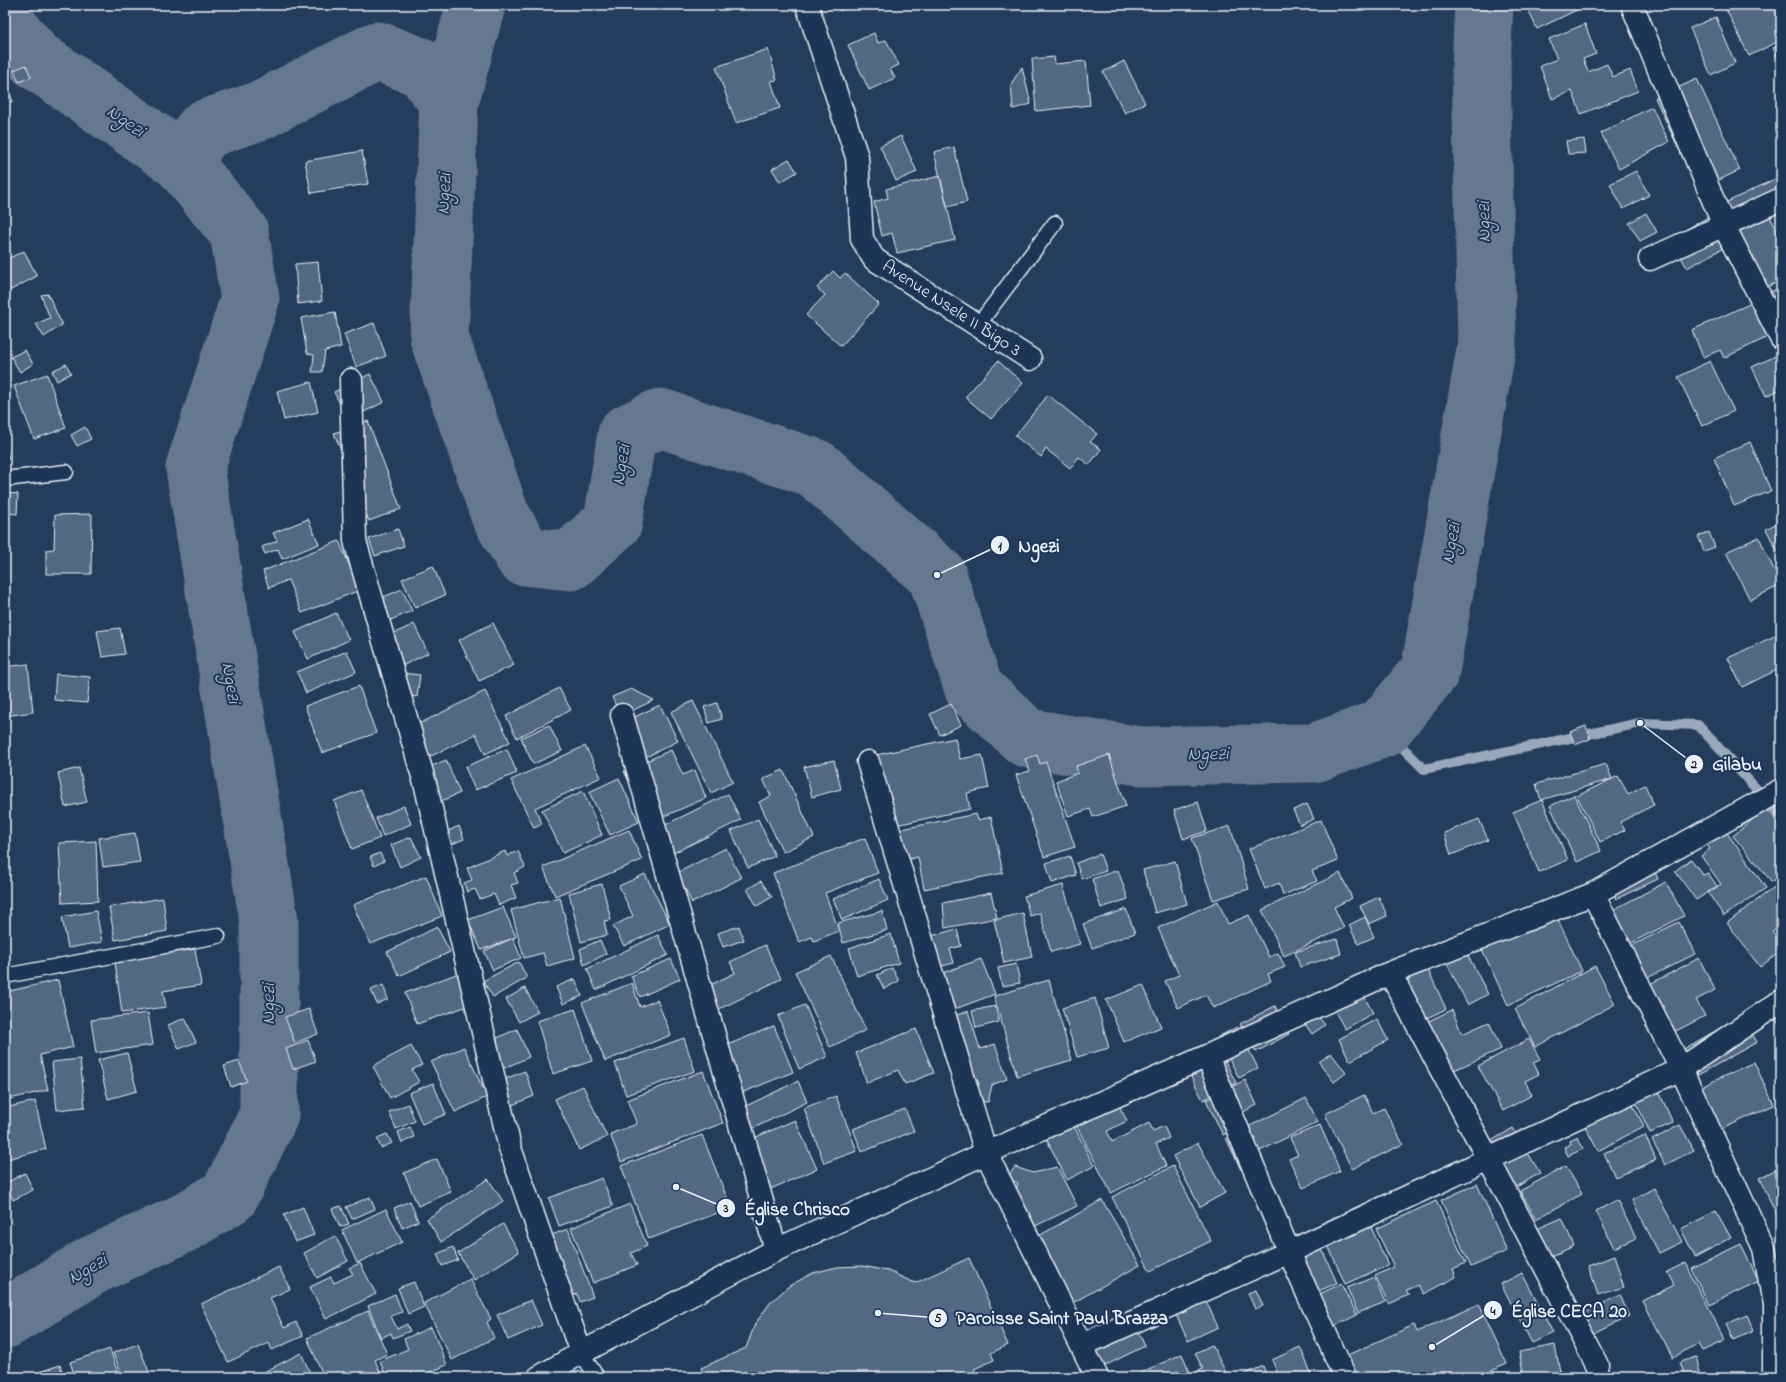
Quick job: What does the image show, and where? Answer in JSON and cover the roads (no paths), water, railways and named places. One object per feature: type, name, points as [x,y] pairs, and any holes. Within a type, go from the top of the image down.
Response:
[{"type":"street","name":"Avenue Nsele II Bigo 3","points":[[807,5],[857,158],[862,239],[874,259],[1030,359]]},
{"type":"street","points":[[1632,5],[1724,226],[1781,338]]},
{"type":"street","points":[[1650,259],[1781,199]]},
{"type":"street","points":[[351,380],[355,541],[426,787],[510,1148],[581,1353]]},
{"type":"street","points":[[622,715],[776,1250]]},
{"type":"street","points":[[868,762],[986,1153],[1097,1377]]},
{"type":"street","points":[[539,1377],[581,1353],[776,1250],[986,1153],[1207,1056],[1390,973],[1593,894],[1781,790]]},
{"type":"street","points":[[1593,894],[1681,1069],[1764,1248],[1774,1304],[1774,1377]]},
{"type":"street","points":[[1390,973],[1597,1365]]},
{"type":"street","points":[[1082,1345],[1289,1252],[1681,1069],[1781,1001]]},
{"type":"street","points":[[1207,1056],[1289,1252],[1345,1377]]},
{"type":"lane","points":[[978,325],[1055,223]]},
{"type":"lane","points":[[5,479],[66,472]]},
{"type":"lane","points":[[5,976],[218,936]]},
{"type":"lane","points":[[581,1353],[597,1377]]},
{"type":"waterway","name":"Ngezi","points":[[476,5],[449,102],[439,337],[500,515],[524,556],[570,561],[613,522],[627,434],[660,418],[815,468],[937,575],[974,689],[1027,738],[1140,756],[1314,753],[1383,728],[1430,671],[1487,344],[1481,67],[1484,5]]},
{"type":"waterway","name":"Ngezi","points":[[5,23],[35,59],[181,161],[239,232],[250,299],[195,468],[269,921],[269,1115],[229,1196],[186,1222],[93,1265],[5,1319]]},
{"type":"waterway","points":[[181,161],[205,129],[259,111],[377,51],[423,68],[449,102]]},
{"type":"waterway","points":[[1383,728],[1424,769],[1640,723],[1698,725],[1781,816]]},
{"type":"place","name":"Ngezi","points":[[937,575]]},
{"type":"place","name":"Gilabu","points":[[1640,723]]},
{"type":"place","name":"Église Chrisco","points":[[676,1187]]},
{"type":"place","name":"Paroisse Saint Paul Brazza","points":[[878,1313]]},
{"type":"place","name":"Église CECA 20","points":[[1432,1347]]}]
